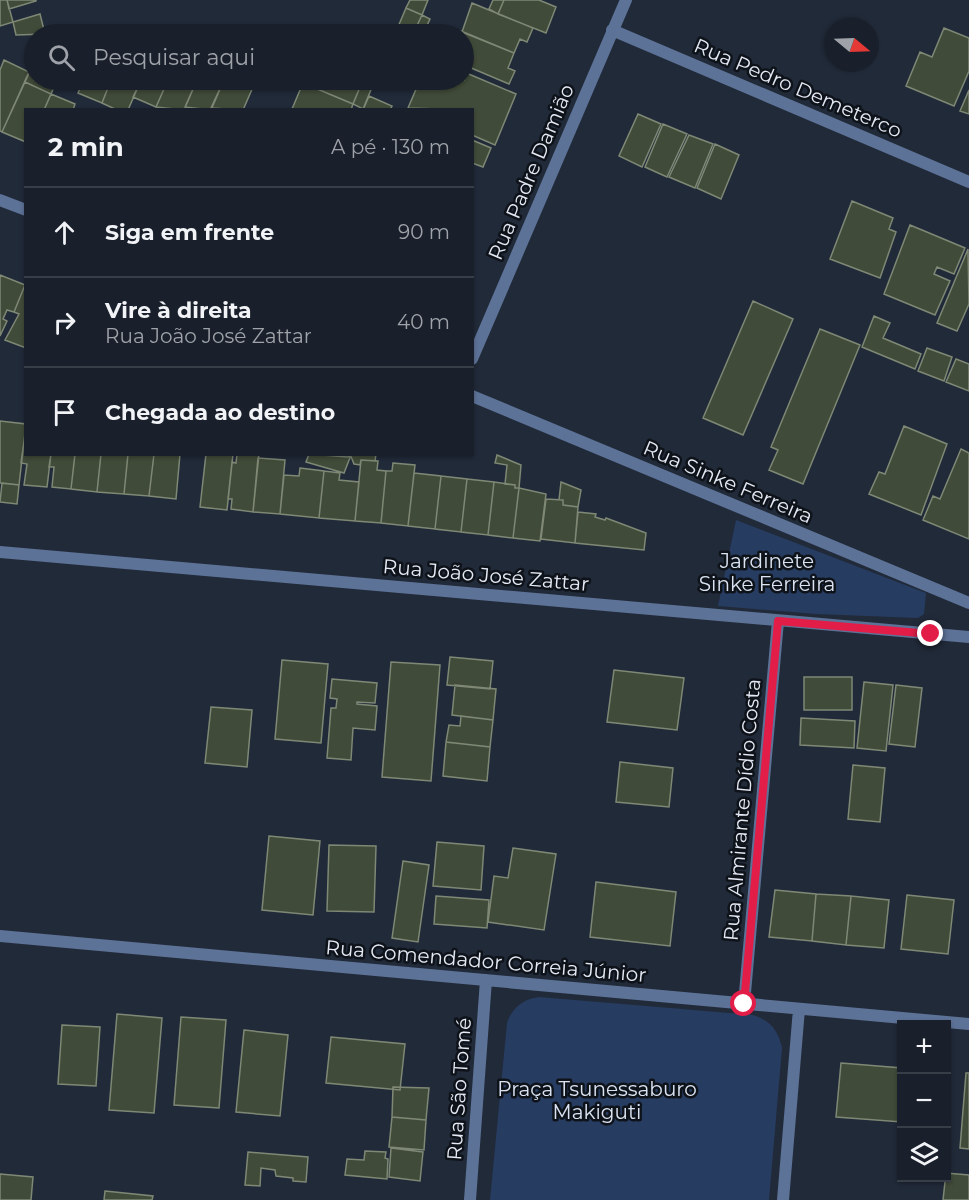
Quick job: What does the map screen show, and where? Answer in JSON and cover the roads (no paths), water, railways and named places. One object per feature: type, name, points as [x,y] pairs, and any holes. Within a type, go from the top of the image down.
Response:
[{"type":"street","name":"Rua Padre Damião","points":[[474,354],[626,0]]},
{"type":"street","name":"Rua Pedro Demeterco","points":[[612,30],[969,182]]},
{"type":"street","points":[[0,200],[24,209]]},
{"type":"street","name":"Rua Sinke Ferreira","points":[[474,397],[969,603]]},
{"type":"street","name":"Rua João José Zattar","points":[[0,552],[969,637]]},
{"type":"street","name":"Rua Almirante Dídio Costa","points":[[744,1004],[778,621]]},
{"type":"street","name":"Rua Comendador Correia Júnior","points":[[0,936],[969,1024]]},
{"type":"street","name":"Rua São Tomé","points":[[470,1200],[486,980]]},
{"type":"street","points":[[783,1200],[799,1009]]},
{"type":"park label","name":"Jardinete Sinke Ferreira","points":[[767,572]]},
{"type":"park label","name":"Praça Tsunessaburo Makiguti","points":[[597,1100]]}]
